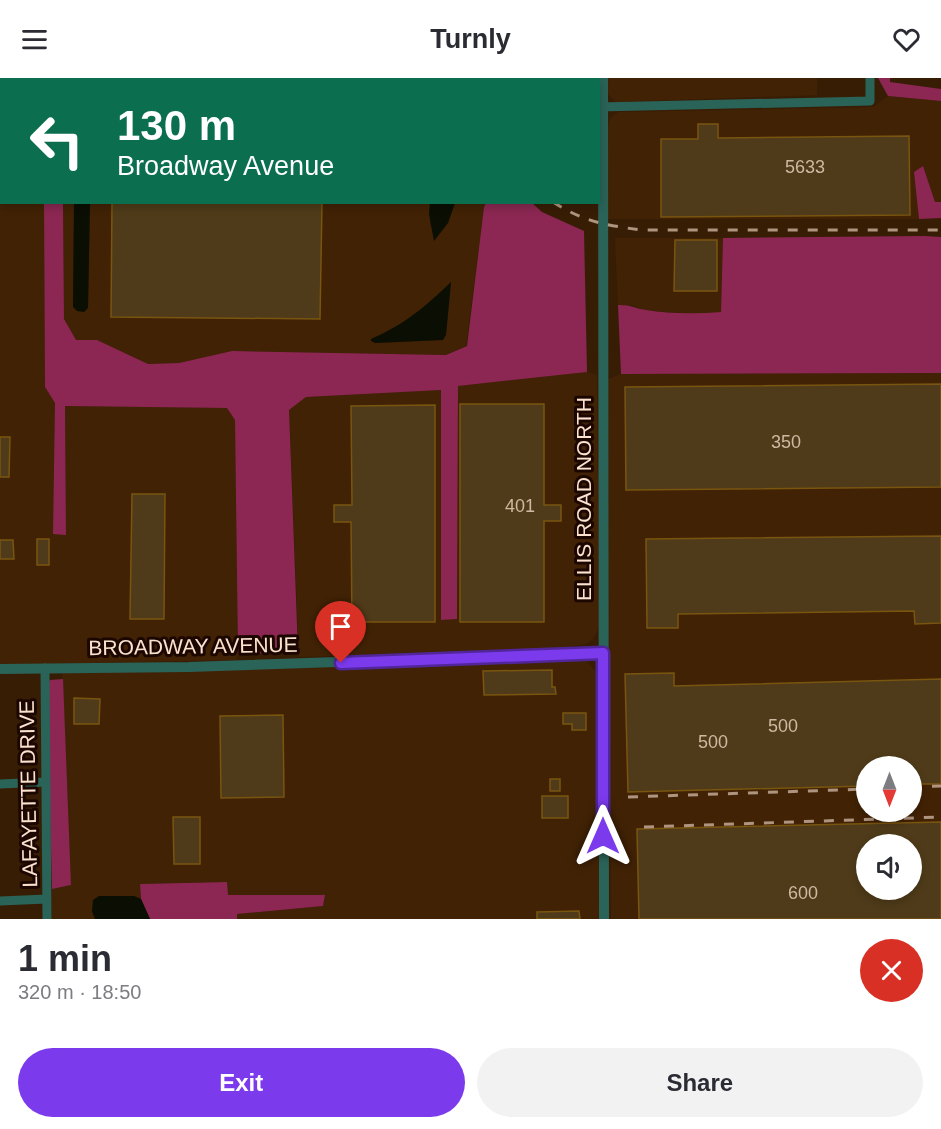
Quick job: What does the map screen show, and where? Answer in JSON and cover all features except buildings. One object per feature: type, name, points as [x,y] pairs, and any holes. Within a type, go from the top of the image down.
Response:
[{"type":"street","name":"ELLIS ROAD NORTH","points":[[603,78],[601,107],[604,919]]},
{"type":"street","points":[[601,107],[870,101],[870,78]]},
{"type":"street","name":"BROADWAY AVENUE","points":[[0,669],[225,666],[603,653]]},
{"type":"street","name":"LAFAYETTE DRIVE","points":[[45,668],[47,919]]},
{"type":"street","points":[[0,784],[46,782]]},
{"type":"street","points":[[0,901],[47,899]]},
{"type":"shaded area","points":[[608,78],[817,78],[817,95],[616,102],[608,94]]},
{"type":"shaded area","points":[[878,78],[890,78],[890,82],[941,89],[941,101],[888,96]]},
{"type":"shaded area","points":[[888,96],[941,101],[941,202],[935,202],[923,166],[914,172],[919,219],[608,219],[608,127],[610,118],[618,112],[873,107]]},
{"type":"shaded area","points":[[923,166],[935,202],[941,202],[941,218],[919,219],[914,172]]},
{"type":"shaded area","points":[[0,204],[44,204],[45,386],[55,403],[66,534],[65,406],[227,408],[235,420],[238,654],[236,660],[0,665]]},
{"type":"shaded area","points":[[44,204],[63,204],[64,319],[76,340],[97,340],[148,364],[179,363],[232,351],[446,355],[467,346],[486,204],[533,204],[542,212],[584,231],[587,372],[458,386],[457,619],[441,620],[441,390],[306,397],[289,410],[298,652],[238,654],[235,420],[227,408],[65,406],[66,535],[53,534],[55,403],[45,387]]},
{"type":"shaded area","points":[[63,204],[74,204],[73,307],[84,312],[88,308],[90,204],[430,204],[430,227],[448,223],[455,204],[486,204],[466,346],[446,355],[232,351],[179,363],[148,364],[97,340],[76,341],[64,319]],"holes":[[[451,283],[446,334],[443,340],[375,343],[372,339],[394,330],[426,306]]]},
{"type":"shaded area","points":[[74,204],[90,204],[88,308],[84,312],[77,311],[73,307]]},
{"type":"shaded area","points":[[430,204],[455,204],[448,223],[434,241],[429,214]]},
{"type":"shaded area","points":[[941,237],[941,373],[621,374],[618,305],[674,313],[721,312],[723,238]]},
{"type":"shaded area","points":[[615,238],[723,238],[721,312],[692,314],[644,310],[632,305],[618,305]]},
{"type":"shaded area","points":[[451,282],[446,335],[443,340],[375,343],[371,341],[414,314]]},
{"type":"shaded area","points":[[587,372],[597,375],[599,628],[593,639],[586,644],[550,650],[299,657],[289,410],[306,397],[441,390],[441,620],[457,619],[458,386]]},
{"type":"shaded area","points":[[941,373],[941,919],[611,919],[608,379],[621,374]]},
{"type":"shaded area","points":[[580,659],[588,662],[597,677],[599,919],[237,919],[237,914],[323,906],[325,896],[227,895],[226,882],[140,884],[141,899],[134,896],[92,911],[95,919],[52,919],[52,889],[71,885],[62,672]]},
{"type":"shaded area","points":[[63,679],[71,885],[52,889],[47,685],[50,680]]},
{"type":"shaded area","points":[[227,882],[228,895],[325,895],[323,906],[237,914],[237,919],[150,919],[141,899],[140,884]]},
{"type":"shaded area","points":[[99,896],[134,896],[141,899],[150,919],[95,919],[92,911],[93,900]]},
{"type":"railway","points":[[557,204],[595,222],[641,230],[941,230]]},
{"type":"railway","points":[[922,787],[941,786]]},
{"type":"railway","points":[[628,797],[856,789]]},
{"type":"railway","points":[[644,827],[941,817]]},
{"type":"route","points":[[341,663],[603,653],[603,836]]}]
